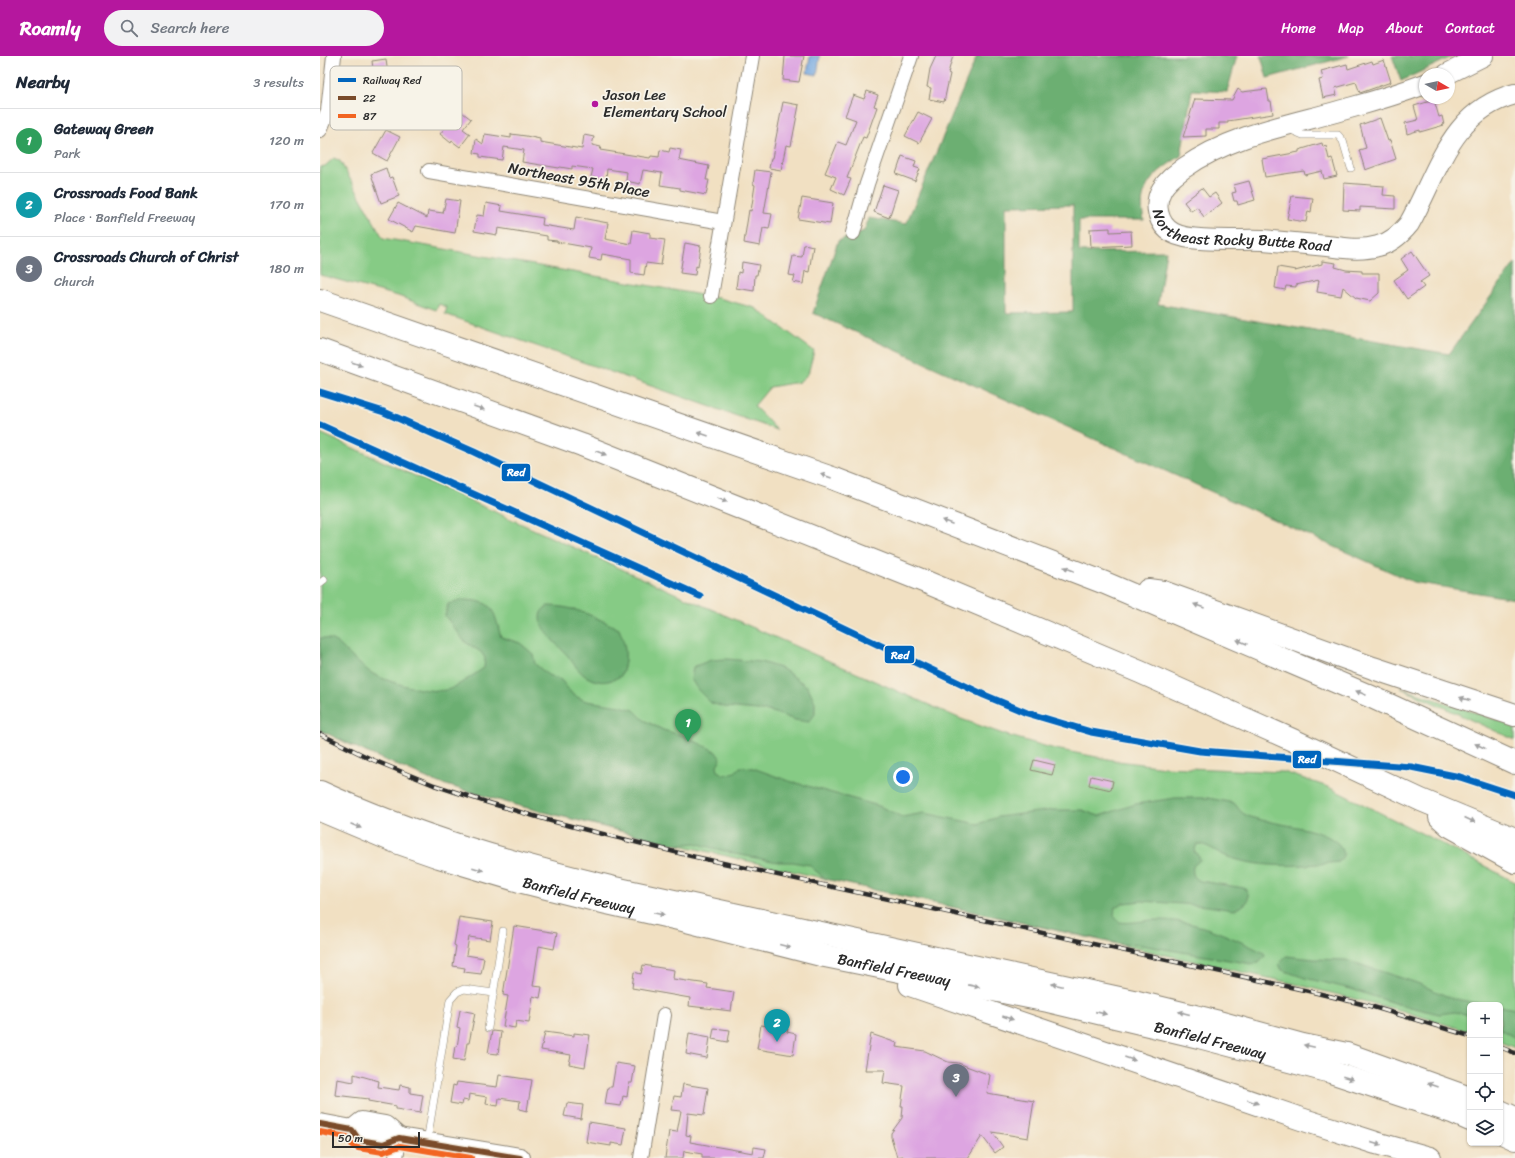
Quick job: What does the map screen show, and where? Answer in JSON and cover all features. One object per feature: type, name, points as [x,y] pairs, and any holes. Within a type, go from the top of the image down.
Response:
[{"type":"highway","points":[[320,300],[835,480],[1105,583],[1374,698],[1515,763]]},
{"type":"highway","points":[[320,350],[589,448],[926,582],[1140,672],[1297,742],[1421,800],[1515,839]]},
{"type":"highway","points":[[1105,583],[1163,592],[1373,668],[1515,715]]},
{"type":"highway","name":"Banfield Freeway","points":[[320,792],[444,842],[528,866],[610,887],[1206,1018],[1303,1045],[1347,1054],[1467,1097]]},
{"type":"highway","points":[[1421,800],[1450,826],[1515,862]]},
{"type":"highway","name":"Banfield Freeway","points":[[320,810],[396,842],[479,869],[564,892],[826,956],[1048,1001],[1199,1036],[1331,1072],[1452,1112],[1467,1119]]},
{"type":"highway","points":[[826,956],[1301,1119],[1376,1143],[1430,1158]]},
{"type":"highway","points":[[1503,1102],[1515,1104]]},
{"type":"highway","points":[[1503,1112],[1515,1118]]},
{"type":"highway","points":[[1503,1133],[1515,1139]]},
{"type":"street","points":[[333,66],[334,56]]},
{"type":"street","points":[[711,296],[752,56]]},
{"type":"street","points":[[853,233],[867,184],[911,56]]},
{"type":"street","points":[[1455,70],[1483,56]]},
{"type":"street","name":"Northeast Rocky Butte Road","points":[[1419,86],[1386,98],[1257,134],[1219,148],[1188,165],[1172,177],[1162,188],[1157,201],[1158,214],[1166,228],[1179,236],[1194,238],[1265,240],[1352,248],[1368,248],[1386,243],[1399,236],[1409,224],[1441,160],[1461,128],[1486,106],[1515,94]]},
{"type":"street","points":[[320,130],[327,117],[330,93]]},
{"type":"street","name":"Northeast 95th Place","points":[[429,171],[723,222]]},
{"type":"street","points":[[641,1158],[664,1015]]},
{"type":"street","points":[[320,1124],[352,1130],[362,1122],[386,1126],[399,1138],[520,1158]]},
{"type":"street","points":[[396,1158],[399,1138]]},
{"type":"lane","points":[[1284,126],[1303,135],[1338,135],[1343,140],[1351,168]]},
{"type":"lane","points":[[488,1028],[503,931]]},
{"type":"lane","points":[[427,1142],[450,1000],[456,992],[464,989],[494,993]]},
{"type":"green space","points":[[977,56],[1237,56],[1227,92],[1192,90],[1181,156],[1156,174],[1150,181],[1143,198],[1142,208],[1144,220],[1079,220],[1079,252],[1166,251],[1158,304],[1449,354],[1515,263],[1515,599],[1413,582],[813,313],[838,241],[864,231],[869,218],[906,224]],"holes":[[[1073,205],[1073,312],[1006,313],[1006,206]]]},
{"type":"green space","points":[[1261,56],[1349,56],[1267,78]]},
{"type":"green space","points":[[1392,56],[1454,56],[1429,68],[1419,68],[1419,73],[1401,81]]},
{"type":"green space","points":[[334,158],[340,161],[383,238],[718,298],[755,308],[814,351],[808,374],[799,382],[770,387],[754,406],[777,430],[445,314],[447,307],[439,304],[436,310],[398,296],[320,275],[320,167],[325,166]]},
{"type":"green space","points":[[320,433],[688,599],[961,719],[1006,735],[1055,749],[1118,761],[1165,767],[1284,772],[1328,787],[1439,842],[1515,882],[1515,1048],[1503,1043],[1503,1002],[1467,1002],[1467,1031],[1403,1011],[1295,984],[769,866],[516,805],[436,782],[366,752],[320,730]]},
{"type":"green space","points":[[460,600],[471,600],[486,604],[496,619],[501,637],[520,643],[533,654],[535,664],[548,675],[561,680],[573,695],[586,701],[620,706],[634,710],[644,720],[663,730],[684,736],[715,751],[721,759],[717,765],[718,771],[723,775],[735,772],[740,767],[753,768],[789,781],[879,806],[902,817],[924,813],[978,824],[998,817],[1053,810],[1082,810],[1099,816],[1136,804],[1175,798],[1208,798],[1234,803],[1242,813],[1255,818],[1300,828],[1329,837],[1339,844],[1344,854],[1339,862],[1283,866],[1242,861],[1228,857],[1209,847],[1197,844],[1194,852],[1198,854],[1200,860],[1193,866],[1194,877],[1200,881],[1244,888],[1248,893],[1248,901],[1241,907],[1233,910],[1208,906],[1142,901],[1124,903],[1115,907],[1114,916],[1119,922],[1128,923],[1169,920],[1184,922],[1225,935],[1264,953],[1265,956],[1259,963],[1252,964],[1141,945],[1120,944],[825,879],[809,865],[793,862],[778,862],[735,854],[695,843],[678,845],[516,805],[436,782],[366,752],[320,730],[320,638],[335,641],[366,669],[382,678],[401,685],[423,689],[450,689],[484,668],[485,658],[481,652],[465,642],[445,616],[448,604]]},
{"type":"green space","points":[[548,606],[558,606],[576,610],[593,616],[619,629],[625,652],[625,664],[621,676],[613,680],[602,682],[589,678],[580,672],[568,656],[551,639],[542,624],[540,617],[542,611]]},
{"type":"green space","points":[[727,659],[761,662],[783,669],[808,687],[815,702],[815,714],[809,722],[795,720],[769,711],[724,707],[711,703],[698,690],[691,679],[693,667],[711,660]]},
{"type":"green space","points":[[1401,688],[1515,726],[1515,740]]},
{"type":"green space","points":[[1286,956],[1346,960],[1417,983],[1451,998],[1472,1002],[1467,1002],[1467,1014],[1455,1012],[1439,1014],[1394,1003],[1351,989],[1305,978],[1282,970],[1279,964]]},
{"type":"green space","points":[[1503,1007],[1515,1009],[1515,1038],[1503,1031]]},
{"type":"water","points":[[810,56],[820,56],[817,75],[807,73]]},
{"type":"building","points":[[785,56],[804,56],[799,82],[783,80]]},
{"type":"building","points":[[936,56],[953,56],[948,73],[950,74],[944,102],[929,99],[931,88],[927,87],[930,69]]},
{"type":"building","points":[[386,59],[387,66],[373,66],[372,61]]},
{"type":"building","points":[[1384,60],[1391,82],[1360,93],[1356,82],[1335,88],[1337,95],[1323,98],[1319,80],[1323,79],[1321,71],[1347,64],[1348,69],[1372,61],[1373,64]]},
{"type":"building","points":[[1238,89],[1242,92],[1267,89],[1273,114],[1228,121],[1228,123],[1219,123],[1219,129],[1206,129],[1206,136],[1183,137],[1195,99],[1232,100]]},
{"type":"building","points":[[867,91],[878,95],[874,106],[877,107],[866,138],[863,137],[847,178],[851,179],[844,195],[831,189],[836,177],[825,173],[838,142],[846,145],[856,120],[845,116],[853,95],[864,99]]},
{"type":"building","points":[[783,102],[799,105],[791,146],[786,145],[781,170],[769,168]]},
{"type":"building","points":[[1421,104],[1435,104],[1439,117],[1442,116],[1444,125],[1407,134],[1405,123],[1418,120],[1414,106]]},
{"type":"building","points":[[462,112],[471,119],[463,129],[470,134],[460,147],[452,141],[451,143],[440,134],[443,130],[462,130]]},
{"type":"building","points":[[918,112],[932,119],[919,143],[905,136]]},
{"type":"building","points":[[1380,118],[1388,141],[1390,140],[1396,159],[1365,170],[1359,150],[1366,148],[1360,125]]},
{"type":"building","points":[[386,130],[400,137],[387,161],[373,153]]},
{"type":"building","points":[[485,134],[511,138],[511,134],[526,136],[540,139],[540,142],[582,149],[584,135],[594,137],[592,145],[601,147],[600,150],[650,158],[651,156],[659,157],[660,150],[669,152],[670,148],[681,150],[679,160],[709,166],[706,180],[709,180],[706,195],[680,190],[680,188],[660,185],[662,173],[643,170],[640,184],[626,181],[627,172],[607,169],[606,180],[591,177],[593,169],[572,166],[572,169],[559,168],[522,162],[524,150],[504,147],[502,160],[480,157],[480,154],[474,153],[476,139],[483,144]]},
{"type":"building","points":[[1322,143],[1323,147],[1326,146],[1329,159],[1332,158],[1337,176],[1324,179],[1322,171],[1305,175],[1304,171],[1265,177],[1262,159],[1299,152],[1299,150]]},
{"type":"building","points":[[902,156],[916,161],[914,167],[920,169],[915,181],[896,174]]},
{"type":"building","points":[[386,168],[389,178],[392,177],[399,196],[381,203],[371,174]]},
{"type":"building","points":[[755,170],[771,172],[764,213],[772,214],[769,229],[763,228],[760,246],[744,243],[749,210],[751,211],[755,185],[753,184]]},
{"type":"building","points":[[1249,181],[1255,200],[1238,205],[1237,201],[1234,201],[1232,193],[1236,192],[1234,185]]},
{"type":"building","points":[[1344,183],[1384,186],[1383,195],[1395,196],[1395,209],[1360,207],[1360,211],[1343,210]]},
{"type":"building","points":[[883,185],[898,190],[889,218],[874,212]]},
{"type":"building","points":[[1202,188],[1209,197],[1215,193],[1222,203],[1204,217],[1197,207],[1191,211],[1184,202]]},
{"type":"building","points":[[1292,196],[1313,198],[1311,212],[1308,211],[1306,222],[1287,219]]},
{"type":"building","points":[[802,198],[833,203],[830,224],[798,219]]},
{"type":"building","points":[[446,199],[460,201],[455,233],[416,226],[413,232],[389,219],[398,203],[427,218],[428,211],[443,213]]},
{"type":"building","points":[[486,203],[502,206],[501,211],[543,218],[542,225],[574,230],[576,217],[608,223],[605,239],[631,244],[633,230],[650,233],[650,238],[665,240],[661,265],[646,263],[644,275],[631,273],[631,259],[602,254],[601,260],[589,258],[591,248],[547,240],[547,236],[498,228],[497,235],[474,231],[477,215],[484,216]]},
{"type":"building","points":[[1110,228],[1110,232],[1131,231],[1132,245],[1091,247],[1090,229]]},
{"type":"building","points":[[685,243],[701,246],[698,267],[696,266],[695,275],[680,273]]},
{"type":"building","points":[[804,244],[813,246],[809,272],[805,271],[803,284],[793,282],[795,276],[789,275],[793,256],[802,257]]},
{"type":"building","points":[[1412,251],[1429,276],[1420,282],[1424,287],[1407,299],[1394,280],[1408,270],[1401,259]]},
{"type":"building","points":[[1322,261],[1336,263],[1335,267],[1346,270],[1362,271],[1362,273],[1379,273],[1379,293],[1370,301],[1356,298],[1343,287],[1341,296],[1317,292],[1319,280],[1296,285],[1296,287],[1286,286],[1285,290],[1275,288],[1278,267],[1296,270],[1295,271],[1322,264]]},
{"type":"building","points":[[742,262],[759,265],[757,275],[755,275],[754,291],[736,288],[738,272],[741,273]]},
{"type":"building","points":[[1034,760],[1055,765],[1052,775],[1031,770]]},
{"type":"building","points":[[1091,776],[1113,781],[1111,790],[1089,785]]},
{"type":"building","points":[[459,917],[493,922],[490,940],[469,937],[466,955],[484,958],[481,974],[464,972],[465,968],[453,966],[456,946],[454,945]]},
{"type":"building","points":[[514,926],[557,933],[554,949],[539,946],[533,986],[542,987],[540,998],[533,996],[529,1023],[516,1021],[515,1028],[503,1026],[508,996],[503,995]]},
{"type":"building","points":[[643,965],[674,970],[673,979],[708,984],[707,988],[734,992],[731,1011],[689,1006],[690,998],[632,988],[634,972],[641,974]]},
{"type":"building","points":[[460,1010],[475,1013],[464,1061],[453,1059],[455,1046],[457,1047],[460,1028],[457,1027]]},
{"type":"building","points":[[761,1025],[788,1029],[787,1032],[796,1034],[793,1055],[757,1049]]},
{"type":"building","points":[[714,1028],[730,1030],[728,1042],[712,1039]]},
{"type":"building","points":[[492,1031],[501,1032],[498,1054],[488,1053]]},
{"type":"building","points":[[545,1032],[574,1036],[574,1033],[590,1035],[585,1067],[569,1064],[571,1055],[541,1050]]},
{"type":"building","points":[[689,1033],[710,1037],[707,1058],[686,1054]]},
{"type":"building","points":[[871,1034],[897,1043],[896,1047],[925,1051],[948,1062],[958,1063],[990,1075],[987,1093],[1034,1101],[1028,1138],[992,1132],[1003,1147],[995,1153],[982,1136],[968,1158],[897,1157],[891,1133],[902,1118],[903,1106],[901,1106],[904,1086],[883,1083],[885,1070],[865,1070]]},
{"type":"building","points":[[616,1063],[635,1066],[632,1083],[629,1083],[627,1097],[623,1096],[621,1106],[605,1104],[608,1087],[612,1087]]},
{"type":"building","points":[[354,1074],[379,1081],[378,1087],[399,1090],[400,1085],[410,1087],[410,1093],[423,1095],[420,1113],[396,1109],[396,1106],[368,1101],[368,1099],[335,1095],[337,1079],[354,1082]]},
{"type":"building","points":[[499,1075],[532,1080],[527,1111],[519,1109],[520,1101],[499,1098],[498,1106],[486,1104],[487,1097],[469,1094],[468,1101],[463,1100],[462,1105],[450,1103],[453,1085],[456,1086],[457,1082],[497,1087]]},
{"type":"building","points":[[683,1084],[708,1088],[704,1115],[688,1113],[686,1135],[691,1136],[690,1142],[753,1153],[754,1147],[766,1149],[764,1158],[702,1158],[702,1154],[684,1151],[683,1158],[665,1158],[669,1131],[677,1132],[681,1111],[671,1110],[674,1096],[681,1097]]},
{"type":"building","points":[[567,1103],[583,1105],[581,1119],[564,1116]]},
{"type":"building","points":[[589,1122],[626,1128],[623,1145],[611,1143],[611,1146],[586,1142]]},
{"type":"railway","points":[[320,734],[373,760],[434,785],[551,821],[691,856],[1313,992],[1370,1006],[1467,1035]]},
{"type":"railway","points":[[1503,1048],[1515,1053]]},
{"type":"rail line","name":"Red","points":[[320,392],[384,412],[474,452],[984,695],[1027,713],[1091,732],[1200,751],[1411,767],[1460,777],[1515,795]]},
{"type":"rail line","name":"Red","points":[[320,425],[700,596]]},
{"type":"transit line","name":"22","points":[[320,1124],[352,1130],[359,1140],[383,1144],[399,1138],[520,1158]]},
{"type":"transit line","name":"87","points":[[320,1132],[347,1137],[353,1146],[358,1148],[383,1152],[400,1146],[471,1158]]},
{"type":"place","name":"Jason Lee Elementary School","points":[[595,104]]},
{"type":"place","name":"Gateway Green","points":[[688,742]]},
{"type":"place","name":"Crossroads Food Bank","points":[[777,1042]]},
{"type":"place","name":"Crossroads Church of Christ","points":[[956,1097]]}]
